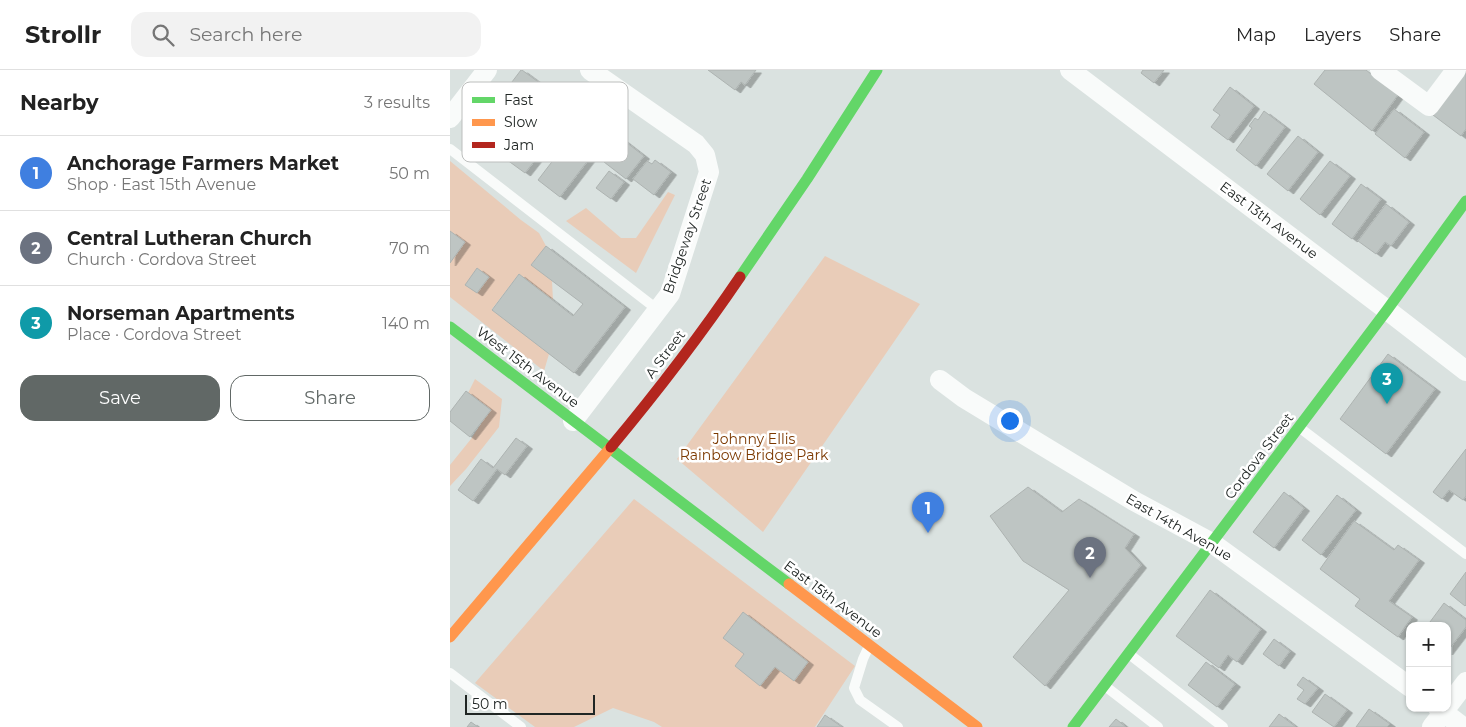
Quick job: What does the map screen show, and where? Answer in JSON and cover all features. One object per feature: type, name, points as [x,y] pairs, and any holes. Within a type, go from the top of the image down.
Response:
[{"type":"main road","name":"A Street","points":[[450,636],[640,412],[728,295],[807,179],[877,70]]},
{"type":"main road","name":"Cordova Street","points":[[1073,727],[1387,310],[1466,201]]},
{"type":"main road","name":"West 15th Avenue","points":[[450,327],[670,495]]},
{"type":"main road","name":"East 15th Avenue","points":[[670,495],[977,727]]},
{"type":"street","points":[[478,82],[487,70]]},
{"type":"street","name":"Bridgeway Street","points":[[590,70],[607,82]]},
{"type":"street","name":"East 13th Avenue","points":[[1070,70],[1466,371]]},
{"type":"street","points":[[1380,70],[1429,106],[1456,70]]},
{"type":"street","name":"Bridgeway Street","points":[[580,426],[670,294],[708,172],[705,155],[696,144],[628,97]]},
{"type":"street","points":[[450,118],[462,102]]},
{"type":"street","name":"East 14th Avenue","points":[[940,380],[964,398],[1134,501],[1212,543],[1406,684]]},
{"type":"street","points":[[1463,727],[1442,713],[1466,682]]},
{"type":"lane","points":[[450,149],[462,158]]},
{"type":"lane","points":[[467,162],[658,310]]},
{"type":"lane","points":[[1299,427],[1466,554]]},
{"type":"lane","points":[[869,645],[854,688],[860,700],[898,727]]},
{"type":"lane","points":[[1128,654],[1223,727]]},
{"type":"lane","points":[[450,673],[521,727]]},
{"type":"lane","points":[[1104,686],[1158,727]]},
{"type":"green space","points":[[450,161],[539,233],[546,246],[532,265],[552,281],[553,301],[519,274],[492,309],[549,354],[544,371],[450,297]]},
{"type":"green space","points":[[668,192],[675,195],[636,273],[566,221],[586,208],[621,238],[636,238]]},
{"type":"green space","name":"Johnny Ellis Rainbow Bridge Park","points":[[825,256],[920,304],[763,532],[677,459]]},
{"type":"green space","points":[[475,379],[502,399],[499,427],[450,486],[450,465],[471,439],[490,410],[468,393]]},
{"type":"green space","points":[[634,499],[855,666],[815,727],[662,727],[654,722],[613,708],[574,727],[535,727],[475,683]]},
{"type":"building","points":[[522,70],[538,82],[512,82]]},
{"type":"building","points":[[708,70],[756,70],[745,85],[741,82],[735,90]]},
{"type":"building","points":[[1143,70],[1164,70],[1154,83],[1141,73]]},
{"type":"building","points":[[1325,70],[1366,70],[1398,95],[1372,131],[1314,84]]},
{"type":"building","points":[[1466,70],[1466,129],[1461,136],[1433,115]]},
{"type":"building","points":[[1230,87],[1254,106],[1228,140],[1211,127],[1220,115],[1213,110]]},
{"type":"building","points":[[1394,109],[1424,132],[1405,158],[1375,134]]},
{"type":"building","points":[[1264,111],[1285,127],[1256,166],[1236,150],[1252,128],[1249,126],[1255,118],[1258,120]]},
{"type":"building","points":[[1298,136],[1318,152],[1288,191],[1267,174]]},
{"type":"building","points":[[628,144],[644,156],[626,179],[604,162],[628,162]]},
{"type":"building","points":[[655,160],[671,172],[654,195],[633,179],[647,161],[652,164]]},
{"type":"building","points":[[1330,161],[1350,176],[1320,215],[1300,199]]},
{"type":"building","points":[[510,162],[534,162],[525,173]]},
{"type":"building","points":[[552,162],[587,162],[560,197],[538,180]]},
{"type":"building","points":[[609,171],[624,182],[611,199],[596,188]]},
{"type":"building","points":[[1361,184],[1381,199],[1352,239],[1332,224]]},
{"type":"building","points":[[1386,204],[1409,222],[1391,246],[1385,242],[1376,254],[1358,241]]},
{"type":"building","points":[[450,231],[465,242],[450,263]]},
{"type":"building","points":[[546,246],[625,307],[574,373],[492,310],[519,274],[573,316],[583,304],[531,265]]},
{"type":"building","points":[[477,268],[489,277],[477,293],[465,285]]},
{"type":"building","points":[[1388,354],[1435,389],[1386,454],[1340,419]]},
{"type":"building","points":[[466,391],[491,410],[470,437],[450,421],[450,412]]},
{"type":"building","points":[[516,438],[527,446],[505,475],[497,469],[473,501],[458,490],[481,459],[493,468]]},
{"type":"building","points":[[1466,449],[1466,496],[1463,500],[1449,490],[1442,499],[1433,492]]},
{"type":"building","points":[[1028,487],[1062,512],[1079,499],[1134,534],[1125,548],[1141,565],[1045,686],[1013,657],[1069,590],[1023,561],[990,516]]},
{"type":"building","points":[[1284,492],[1304,508],[1274,548],[1253,532]]},
{"type":"building","points":[[1337,495],[1356,510],[1321,555],[1302,540]]},
{"type":"building","points":[[1354,521],[1394,550],[1398,545],[1419,560],[1389,601],[1412,617],[1408,622],[1406,622],[1406,626],[1398,637],[1355,606],[1360,599],[1320,569]]},
{"type":"building","points":[[1466,572],[1466,605],[1465,606],[1450,594]]},
{"type":"building","points":[[1210,590],[1261,629],[1237,662],[1228,655],[1219,668],[1176,636]]},
{"type":"building","points":[[1444,603],[1466,620],[1466,627],[1451,647],[1451,622],[1430,622]]},
{"type":"building","points":[[743,612],[808,662],[794,681],[775,667],[760,686],[735,666],[744,654],[723,638]]},
{"type":"building","points":[[1274,639],[1290,651],[1279,666],[1263,654]]},
{"type":"building","points":[[1206,662],[1235,684],[1217,707],[1188,685]]},
{"type":"building","points":[[1303,677],[1318,688],[1305,704],[1297,699],[1304,690],[1297,685]]},
{"type":"building","points":[[1325,694],[1347,710],[1334,727],[1312,712]]},
{"type":"building","points":[[1369,709],[1390,724],[1387,727],[1356,727]]},
{"type":"building","points":[[1279,714],[1296,727],[1269,727]]},
{"type":"building","points":[[825,715],[842,727],[817,727]]},
{"type":"building","points":[[1116,719],[1126,727],[1109,727]]},
{"type":"building","points":[[471,722],[478,727],[467,727]]},
{"type":"traffic: fast","points":[[740,277],[807,179],[877,70]]},
{"type":"traffic: fast","points":[[1073,727],[1387,310],[1466,201]]},
{"type":"traffic: fast","points":[[450,327],[789,584]]},
{"type":"traffic: slow","points":[[450,637],[611,447]]},
{"type":"traffic: slow","points":[[789,584],[977,727]]},
{"type":"traffic: jam","points":[[611,447],[677,364],[740,277]]},
{"type":"place","name":"Norseman Apartments","points":[[1387,404]]},
{"type":"place","name":"Anchorage Farmers Market","points":[[928,533]]},
{"type":"place","name":"Central Lutheran Church","points":[[1090,578]]}]
